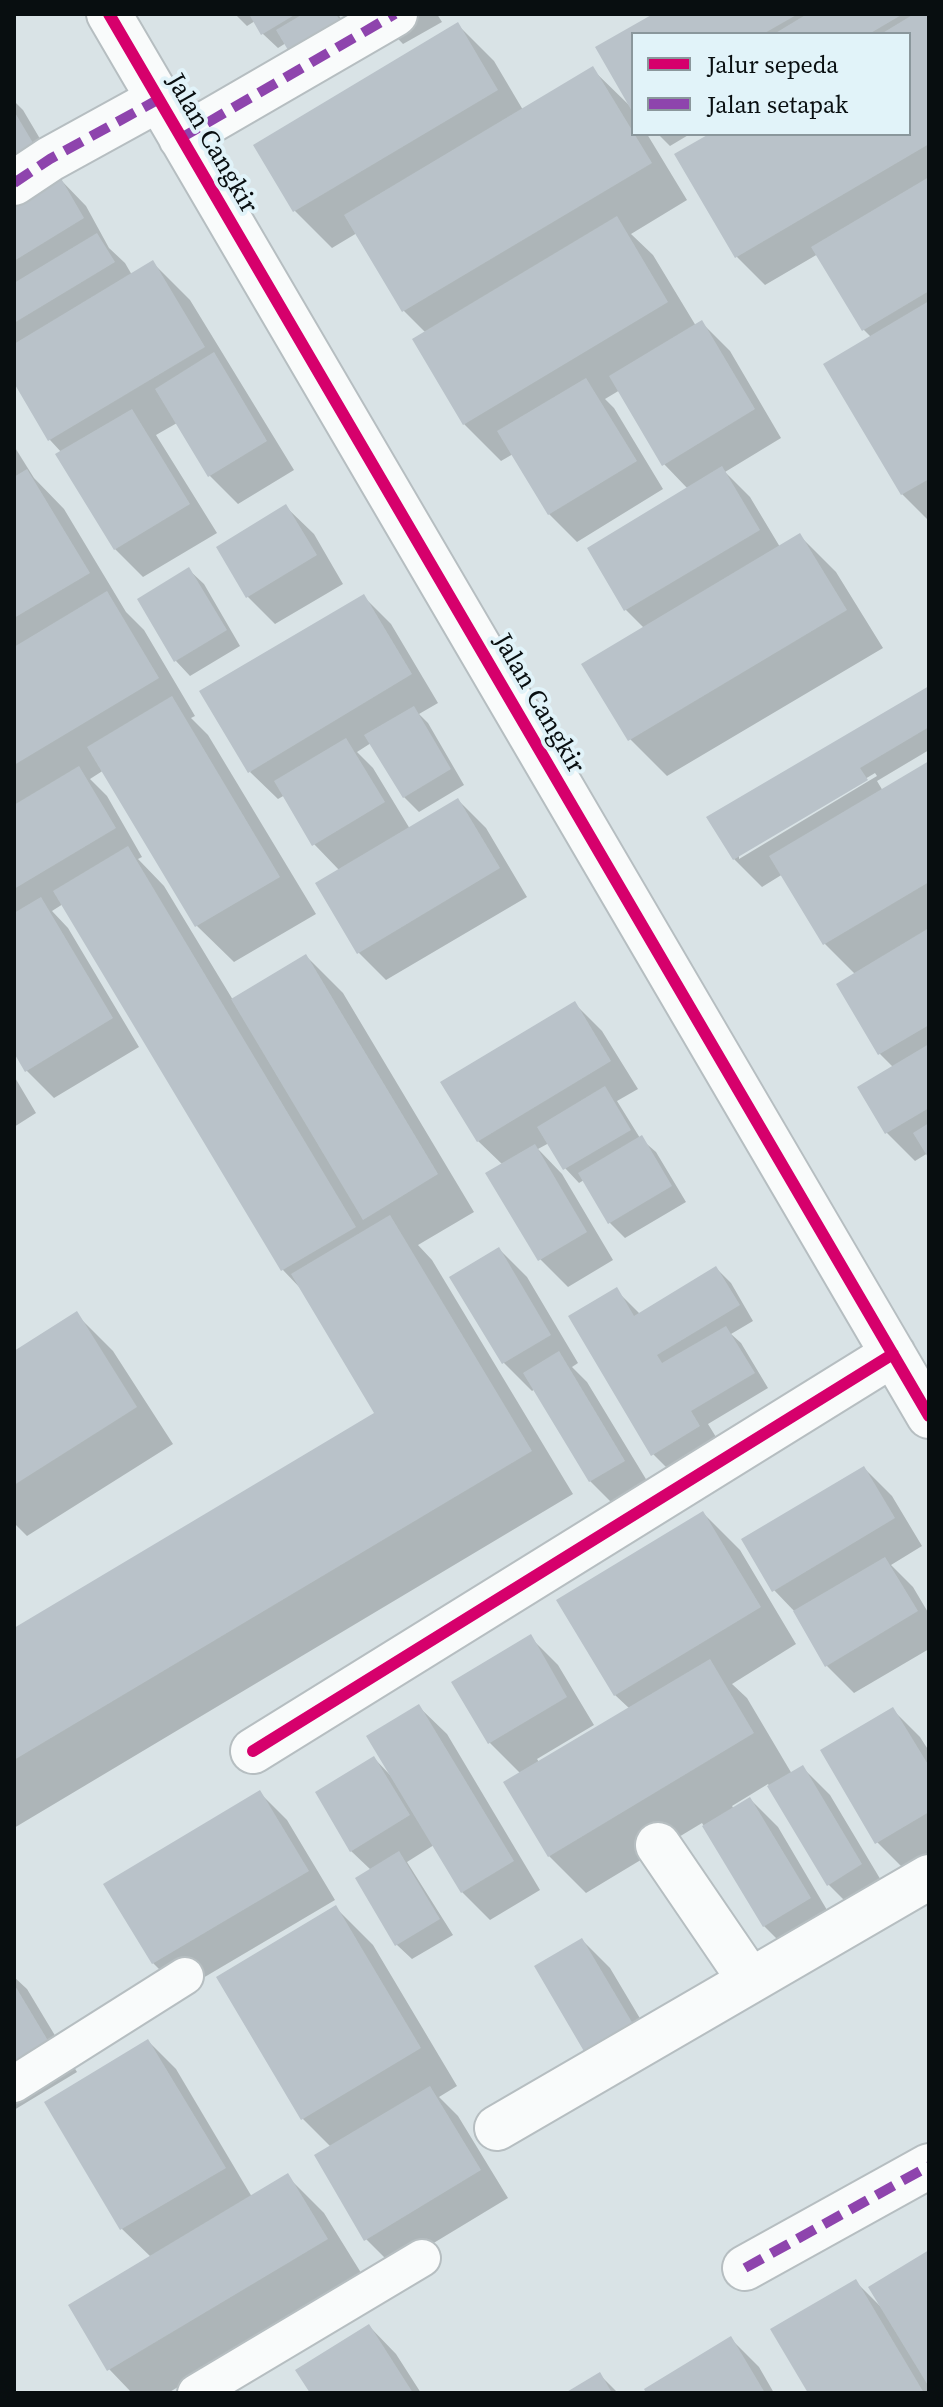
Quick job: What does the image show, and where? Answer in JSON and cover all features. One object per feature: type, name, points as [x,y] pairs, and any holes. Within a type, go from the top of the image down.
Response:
[{"type":"street","name":"Jalan Cangkir","points":[[109,14],[929,1416]]},
{"type":"street","points":[[181,138],[395,14]]},
{"type":"street","points":[[14,183],[50,159],[159,99]]},
{"type":"street","points":[[253,1751],[893,1354]]},
{"type":"street","points":[[658,1845],[750,1980]]},
{"type":"street","points":[[497,2128],[929,1877]]},
{"type":"street","points":[[745,2268],[929,2166]]},
{"type":"lane","points":[[14,2084],[185,1976]]},
{"type":"lane","points":[[196,2393],[422,2258]]},
{"type":"building","points":[[249,14],[296,14],[261,35]]},
{"type":"building","points":[[303,14],[336,14],[348,34],[297,65],[276,30]]},
{"type":"building","points":[[653,14],[798,14],[766,32],[631,32],[631,110],[595,47]]},
{"type":"building","points":[[807,14],[903,14],[872,32],[777,32]]},
{"type":"building","points":[[914,14],[929,14],[929,144],[735,258],[674,154],[706,136],[911,136],[911,32],[884,32]]},
{"type":"building","points":[[458,22],[498,90],[293,212],[253,145]]},
{"type":"building","points":[[593,66],[631,128],[631,136],[636,136],[652,163],[402,312],[344,215]]},
{"type":"building","points":[[14,111],[36,148],[14,161]]},
{"type":"building","points":[[59,175],[84,218],[14,261],[14,202]]},
{"type":"building","points":[[929,177],[929,291],[862,331],[811,247]]},
{"type":"building","points":[[617,216],[668,302],[463,425],[412,339]]},
{"type":"building","points":[[97,233],[115,262],[14,323],[14,283]]},
{"type":"building","points":[[153,260],[205,347],[48,441],[14,383],[14,344]]},
{"type":"building","points":[[929,301],[929,479],[901,495],[823,364]]},
{"type":"building","points":[[702,320],[755,409],[662,466],[609,376]]},
{"type":"building","points":[[214,352],[267,441],[208,477],[155,389]]},
{"type":"building","points":[[586,378],[637,461],[548,515],[497,431]]},
{"type":"building","points":[[132,409],[190,504],[114,550],[55,454]]},
{"type":"building","points":[[722,466],[760,530],[624,611],[587,548]]},
{"type":"building","points":[[27,469],[90,573],[14,618],[14,477]]},
{"type":"building","points":[[286,504],[317,555],[246,598],[216,547]]},
{"type":"building","points":[[800,533],[847,610],[628,741],[581,664]]},
{"type":"building","points":[[189,567],[227,630],[174,662],[137,599]]},
{"type":"building","points":[[107,591],[159,678],[14,765],[14,647]]},
{"type":"building","points":[[364,594],[412,674],[248,773],[199,691]]},
{"type":"building","points":[[929,686],[929,727],[860,768],[868,780],[733,860],[706,817]]},
{"type":"building","points":[[172,696],[280,877],[195,927],[87,747]]},
{"type":"building","points":[[414,706],[451,769],[403,798],[364,735]]},
{"type":"building","points":[[346,738],[385,802],[312,846],[274,781]]},
{"type":"building","points":[[929,761],[929,882],[823,945],[769,856]]},
{"type":"building","points":[[79,766],[116,828],[14,889],[14,805]]},
{"type":"building","points":[[458,798],[500,868],[357,954],[315,883]]},
{"type":"building","points":[[128,846],[356,1227],[281,1271],[53,891]]},
{"type":"building","points":[[41,897],[113,1018],[25,1072],[14,1053],[14,913]]},
{"type":"building","points":[[929,928],[929,1025],[878,1055],[836,984]]},
{"type":"building","points":[[306,954],[438,1174],[363,1220],[231,999]]},
{"type":"building","points":[[575,1001],[611,1061],[477,1142],[440,1082]]},
{"type":"building","points":[[929,1044],[929,1108],[885,1134],[857,1087]]},
{"type":"building","points":[[605,1086],[631,1130],[563,1170],[537,1127]]},
{"type":"building","points":[[929,1123],[929,1159],[913,1133]]},
{"type":"building","points":[[642,1135],[672,1186],[608,1224],[578,1173]]},
{"type":"building","points":[[535,1144],[587,1232],[538,1261],[485,1173]]},
{"type":"building","points":[[390,1215],[532,1451],[14,1760],[14,1628],[374,1413],[291,1274]]},
{"type":"building","points":[[499,1247],[551,1335],[502,1364],[449,1277]]},
{"type":"building","points":[[716,1266],[740,1305],[657,1355],[662,1363],[726,1326],[755,1373],[691,1411],[700,1426],[651,1456],[568,1316],[617,1287],[634,1316]]},
{"type":"building","points":[[77,1311],[137,1407],[14,1485],[14,1351]]},
{"type":"building","points":[[559,1351],[625,1461],[589,1482],[523,1373]]},
{"type":"building","points":[[864,1466],[895,1518],[772,1592],[741,1539]]},
{"type":"building","points":[[703,1511],[761,1607],[614,1696],[556,1600]]},
{"type":"building","points":[[885,1557],[918,1611],[825,1667],[793,1611]]},
{"type":"building","points":[[531,1634],[567,1697],[488,1744],[451,1682]]},
{"type":"building","points":[[710,1659],[754,1733],[548,1857],[503,1782]]},
{"type":"building","points":[[419,1704],[514,1861],[461,1893],[366,1736]]},
{"type":"building","points":[[893,1707],[929,1766],[929,1812],[875,1844],[820,1750]]},
{"type":"building","points":[[374,1756],[410,1815],[350,1852],[315,1792]]},
{"type":"building","points":[[803,1765],[862,1864],[827,1886],[767,1786]]},
{"type":"building","points":[[260,1790],[309,1871],[152,1964],[103,1884]]},
{"type":"building","points":[[750,1797],[811,1898],[763,1927],[702,1826]]},
{"type":"building","points":[[399,1851],[440,1919],[395,1946],[355,1878]]},
{"type":"building","points":[[336,1905],[421,2048],[301,2120],[216,1977]]},
{"type":"building","points":[[582,1938],[633,2024],[585,2053],[534,1966]]},
{"type":"building","points":[[14,1984],[50,2044],[14,2066]]},
{"type":"building","points":[[148,2039],[226,2168],[120,2230],[44,2102]]},
{"type":"building","points":[[430,2086],[481,2170],[364,2241],[314,2155]]},
{"type":"building","points":[[288,2173],[328,2239],[107,2371],[68,2305]]},
{"type":"building","points":[[929,2250],[929,2387],[868,2287]]},
{"type":"building","points":[[856,2279],[924,2393],[808,2393],[770,2329]]},
{"type":"building","points":[[369,2324],[413,2393],[310,2393],[295,2370]]},
{"type":"building","points":[[731,2336],[765,2393],[646,2393],[644,2389]]},
{"type":"building","points":[[600,2372],[612,2393],[565,2393]]},
{"type":"marked path","points":[[181,138],[395,14]]},
{"type":"marked path","points":[[14,183],[50,159],[159,99]]},
{"type":"marked path","points":[[745,2268],[929,2166]]},
{"type":"cycle path","points":[[109,14],[929,1416]]},
{"type":"cycle path","points":[[253,1751],[893,1354]]}]
